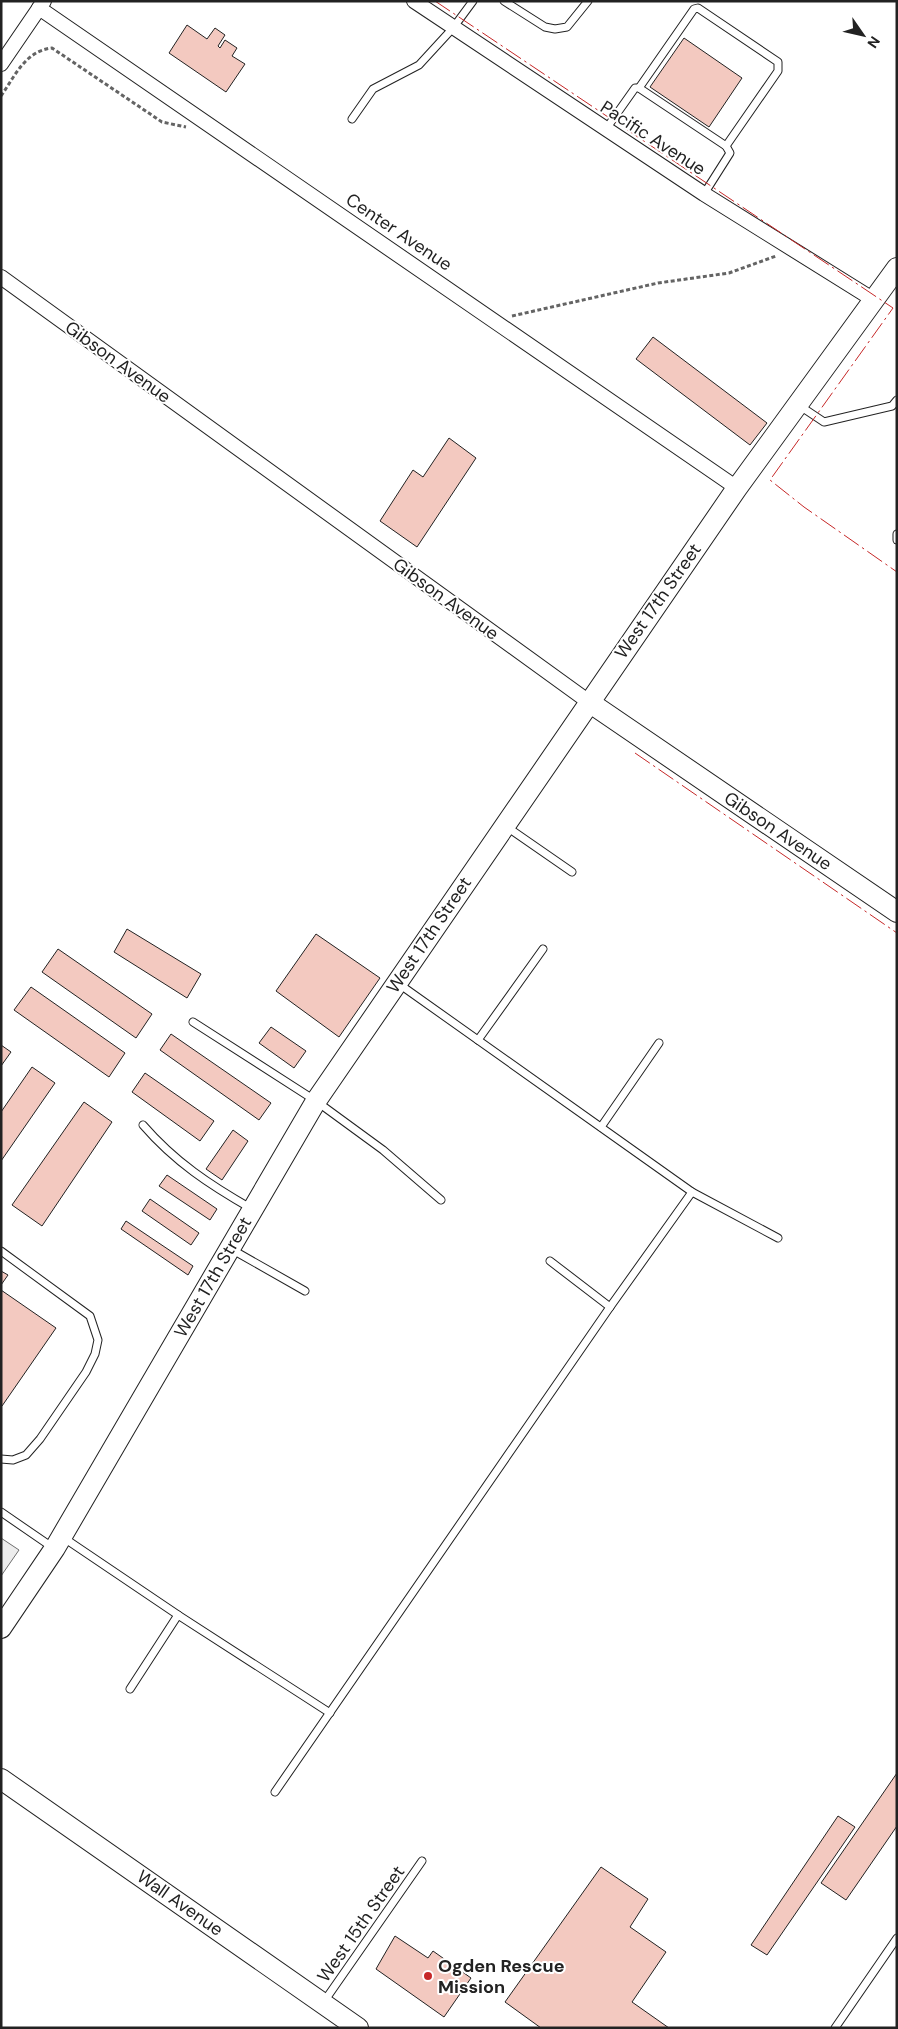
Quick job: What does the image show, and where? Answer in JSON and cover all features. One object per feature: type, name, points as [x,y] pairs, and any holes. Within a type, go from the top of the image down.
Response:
[{"type":"street","name":"Pacific Avenue","points":[[414,1],[704,194],[874,300]]},
{"type":"street","points":[[1,64],[42,4]]},
{"type":"street","name":"Center Avenue","points":[[42,4],[737,488]]},
{"type":"street","name":"West 17th Street","points":[[1,1628],[58,1542],[316,1101],[588,702],[737,488],[897,268]]},
{"type":"street","name":"Gibson Avenue","points":[[1,277],[588,702],[897,912]]},
{"type":"street","name":"Wall Avenue","points":[[1,1779],[358,2028]]},
{"type":"lane","points":[[352,119],[373,89],[419,65],[453,28],[473,1]]},
{"type":"lane","points":[[504,1],[545,27],[555,29],[567,27],[588,1]]},
{"type":"lane","points":[[640,88],[694,9],[698,8],[778,62],[778,71],[726,146]]},
{"type":"lane","points":[[606,129],[634,88],[640,88],[726,146],[730,153],[704,194]]},
{"type":"lane","points":[[798,404],[824,422],[892,406],[897,400]]},
{"type":"lane","points":[[897,534],[897,540]]},
{"type":"lane","points":[[504,825],[572,872]]},
{"type":"lane","points":[[478,1040],[543,949]]},
{"type":"lane","points":[[396,983],[692,1192],[778,1238]]},
{"type":"lane","points":[[193,1022],[316,1101],[383,1150],[441,1200]]},
{"type":"lane","points":[[601,1127],[659,1043]]},
{"type":"lane","points":[[143,1125],[162,1148],[215,1188],[253,1209]]},
{"type":"lane","points":[[275,1792],[610,1307],[692,1192]]},
{"type":"lane","points":[[230,1249],[304,1291]]},
{"type":"lane","points":[[1,1251],[90,1316],[98,1340],[95,1354],[86,1372],[40,1439],[26,1455],[13,1460],[1,1459]]},
{"type":"lane","points":[[550,1261],[610,1307]]},
{"type":"lane","points":[[1,1512],[58,1542],[178,1614],[330,1714]]},
{"type":"lane","points":[[130,1689],[178,1614]]},
{"type":"lane","name":"West 15th Street","points":[[323,2004],[422,1861]]},
{"type":"lane","points":[[835,2028],[897,1938]]},
{"type":"path","points":[[1,96],[26,60],[40,49],[52,48],[162,122],[189,128]]},
{"type":"path","points":[[497,322],[507,317],[532,313],[658,283],[729,273],[793,249]]},
{"type":"shaded area","points":[[1,1538],[19,1550],[1,1576]]},
{"type":"building","points":[[187,25],[207,39],[215,28],[225,35],[218,46],[220,48],[225,40],[237,48],[232,56],[245,64],[226,92],[169,53]]},
{"type":"building","points":[[684,38],[742,78],[709,127],[650,87]]},
{"type":"building","points":[[653,337],[767,423],[750,445],[636,359]]},
{"type":"building","points":[[449,438],[476,458],[417,547],[380,521],[413,470],[423,477]]},
{"type":"building","points":[[127,929],[201,974],[187,998],[114,952]]},
{"type":"building","points":[[316,934],[380,978],[339,1037],[276,991]]},
{"type":"building","points":[[58,949],[152,1014],[136,1038],[42,972]]},
{"type":"building","points":[[31,987],[125,1053],[109,1077],[14,1010]]},
{"type":"building","points":[[271,1027],[306,1051],[294,1068],[259,1043]]},
{"type":"building","points":[[171,1034],[271,1103],[259,1120],[160,1050]]},
{"type":"building","points":[[1,1045],[11,1052],[1,1066]]},
{"type":"building","points":[[32,1067],[55,1083],[1,1161],[1,1112]]},
{"type":"building","points":[[145,1073],[214,1121],[200,1141],[132,1092]]},
{"type":"building","points":[[84,1102],[112,1122],[42,1226],[12,1205]]},
{"type":"building","points":[[233,1130],[248,1141],[222,1180],[206,1169]]},
{"type":"building","points":[[167,1175],[217,1209],[210,1220],[159,1186]]},
{"type":"building","points":[[150,1199],[199,1233],[191,1245],[142,1211]]},
{"type":"building","points":[[126,1221],[193,1266],[188,1275],[121,1229]]},
{"type":"building","points":[[1,1271],[8,1275],[1,1285]]},
{"type":"building","points":[[1,1290],[56,1328],[2,1406],[1,1406]]},
{"type":"building","points":[[897,1773],[897,1826],[846,1900],[821,1883]]},
{"type":"building","points":[[838,1816],[855,1827],[767,1955],[751,1945]]},
{"type":"building","points":[[601,1867],[648,1899],[630,1927],[666,1952],[632,2002],[669,2028],[541,2028],[505,2002]]},
{"type":"building","points":[[395,1936],[428,1958],[433,1951],[471,1978],[444,2017],[376,1969]]},
{"type":"power","points":[[435,1],[893,308],[770,480],[804,507],[897,572]]},
{"type":"power","points":[[635,753],[897,933]]},
{"type":"place","name":"Ogden Rescue Mission","points":[[428,1976]]}]
